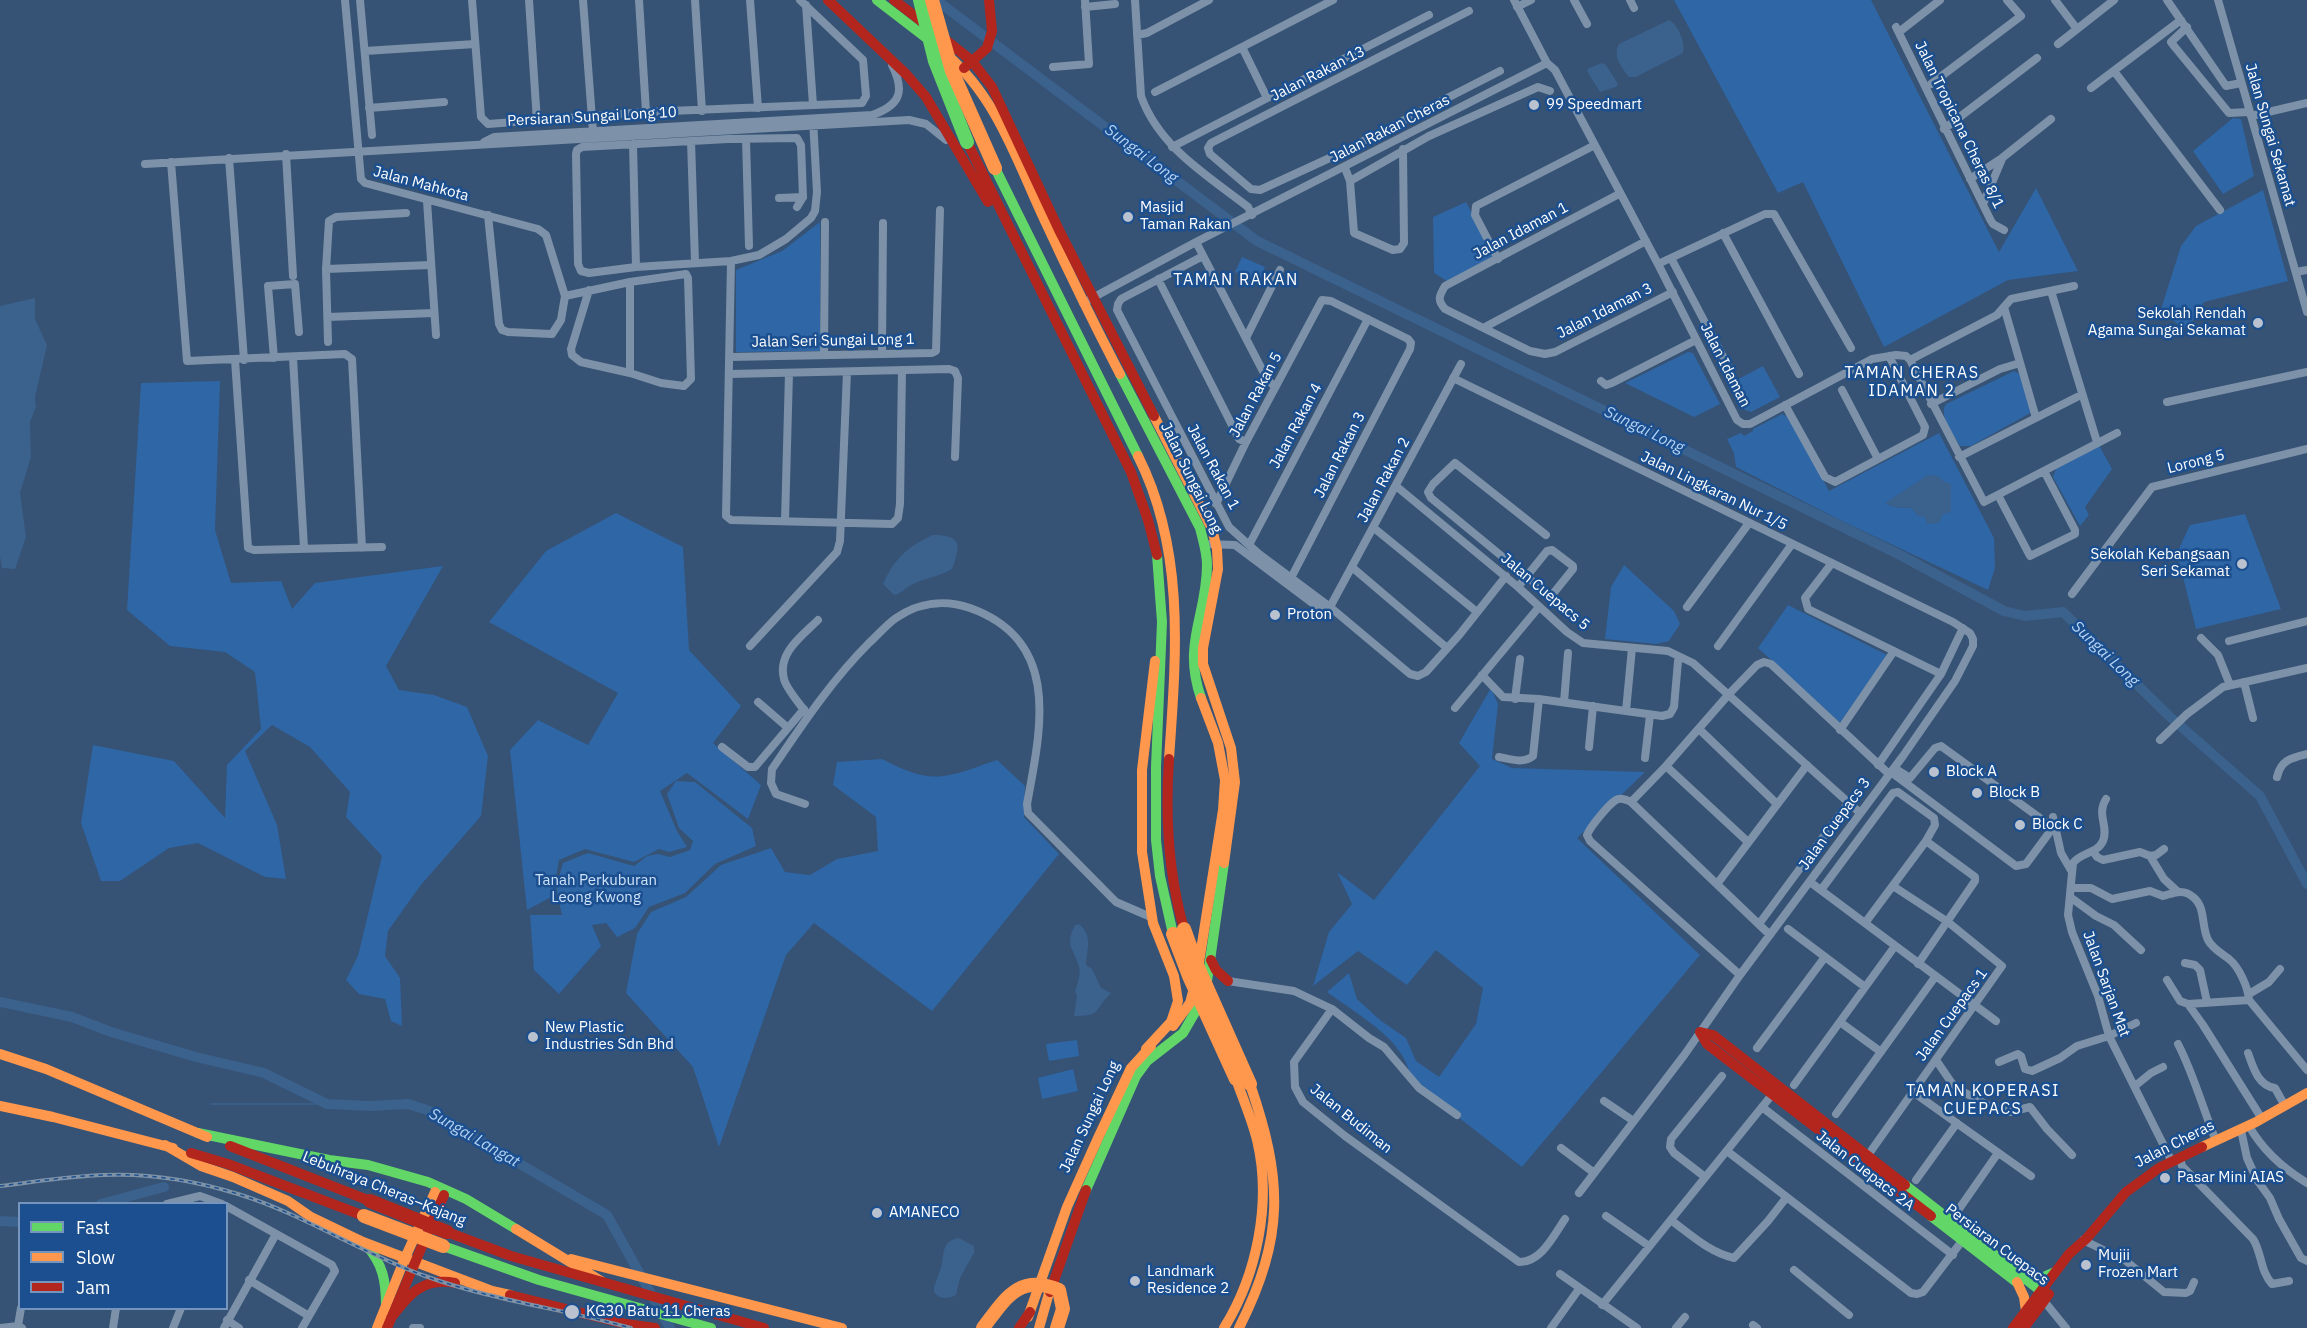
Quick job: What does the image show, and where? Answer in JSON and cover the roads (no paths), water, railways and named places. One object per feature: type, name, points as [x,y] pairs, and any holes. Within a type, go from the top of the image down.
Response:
[{"type":"main road","points":[[828,0],[906,74],[961,144],[1018,245],[1131,472],[1146,512],[1161,585],[1163,655],[1156,841],[1160,880],[1179,931],[1197,965],[1250,1084],[1268,1137],[1274,1168],[1276,1196],[1274,1227],[1268,1256],[1239,1328]]},
{"type":"main road","name":"Jalan Sungai Long","points":[[877,0],[968,64]]},
{"type":"main road","name":"Jalan Sungai Long","points":[[894,0],[993,87],[1089,300],[1200,528],[1211,544],[1218,569],[1203,648],[1203,664],[1231,747],[1235,782],[1206,988],[1200,1008],[1178,1039],[1152,1057],[1137,1073],[1131,1084],[1084,1194],[1049,1293],[1034,1328]]},
{"type":"main road","points":[[920,0],[935,62],[961,144]]},
{"type":"main road","points":[[932,0],[952,71],[994,168],[1134,445],[1151,484],[1168,543],[1173,577],[1176,652],[1168,842],[1179,931],[1189,976],[1236,1079],[1257,1141],[1262,1177],[1262,1211],[1258,1242],[1247,1278],[1224,1328]]},
{"type":"main road","points":[[968,64],[987,48],[992,31],[989,0]]},
{"type":"main road","name":"Jalan Sungai Long","points":[[1021,1328],[1030,1312],[1067,1207],[1124,1080],[1146,1049],[1165,1035],[1180,1019],[1190,1003],[1196,981],[1225,788],[1221,752],[1198,686],[1193,663],[1193,645],[1211,544]]},
{"type":"main road","points":[[1146,1049],[1171,1023],[1179,1000],[1177,987],[1157,936],[1153,918],[1144,876],[1139,819],[1161,585]]},
{"type":"main road","points":[[1206,988],[1228,981],[1216,970],[1210,960]]},
{"type":"main road","name":"Persiaran Cuepacs","points":[[1700,1032],[1713,1035],[1775,1091],[2040,1297]]},
{"type":"main road","name":"Lebuhraya Cheras–Kajang","points":[[0,1054],[46,1069],[198,1133],[370,1201],[445,1239],[623,1313],[711,1328]]},
{"type":"main road","name":"Jalan Cheras","points":[[2024,1328],[2040,1297],[2068,1254],[2080,1244],[2129,1189],[2155,1170],[2262,1119],[2307,1093]]},
{"type":"main road","name":"Lebuhraya Cheras–Kajang","points":[[0,1106],[165,1145],[228,1164],[364,1216],[621,1286],[764,1328]]},
{"type":"main road","points":[[198,1133],[329,1160],[369,1165],[453,1192],[601,1281]]},
{"type":"main road","points":[[165,1145],[201,1166],[288,1201],[311,1217],[363,1242],[492,1291]]},
{"type":"main road","points":[[281,1151],[440,1194],[477,1208]]},
{"type":"main road","name":"Persiaran Cuepacs","points":[[1864,1160],[1962,1241],[2020,1280]]},
{"type":"main road","points":[[388,1317],[410,1260],[440,1194]]},
{"type":"main road","points":[[363,1242],[383,1265],[386,1275],[388,1317]]},
{"type":"main road","name":"Jalan Cheras","points":[[2013,1328],[2075,1258],[2080,1244]]},
{"type":"main road","points":[[563,1257],[842,1328]]},
{"type":"main road","points":[[2026,1311],[2020,1280],[2041,1278],[2055,1272]]},
{"type":"main road","points":[[377,1328],[420,1286],[445,1280],[476,1289],[623,1313],[655,1328]]},
{"type":"main road","points":[[983,1328],[1013,1292],[1023,1284],[1039,1282],[1059,1290],[1063,1309],[1057,1328]]},
{"type":"main road","points":[[1040,1328],[1049,1293]]},
{"type":"street","name":"Jalan Mahkota","points":[[345,0],[359,174],[365,183],[538,229],[546,235],[566,296]]},
{"type":"street","points":[[360,0],[372,135]]},
{"type":"street","points":[[472,0],[481,117],[483,122],[488,124],[646,112],[862,103],[866,96],[863,60],[803,2]]},
{"type":"street","points":[[529,0],[537,122]]},
{"type":"street","points":[[583,0],[593,133]]},
{"type":"street","points":[[639,0],[646,112]]},
{"type":"street","points":[[695,0],[702,111]]},
{"type":"street","points":[[750,0],[758,108]]},
{"type":"street","points":[[1135,0],[1141,96],[1155,128],[1172,147],[1248,207],[1248,217]]},
{"type":"street","points":[[1137,35],[1147,33],[1209,0]]},
{"type":"street","points":[[1155,93],[1333,0]]},
{"type":"street","points":[[1516,3],[1531,0]]},
{"type":"street","points":[[1574,0],[1587,24]]},
{"type":"street","name":"Jalan Tropicana Cheras 8/1","points":[[1940,0],[1897,29],[1944,129],[1993,224],[2004,230]]},
{"type":"street","points":[[1931,84],[2020,16],[2007,0]]},
{"type":"street","points":[[2055,0],[2078,29]]},
{"type":"street","points":[[2058,44],[2114,0]]},
{"type":"street","points":[[2167,0],[2226,86],[2241,83]]},
{"type":"street","name":"Jalan Sungai Sekamat","points":[[2218,0],[2307,312]]},
{"type":"street","points":[[803,2],[813,105]]},
{"type":"street","points":[[1053,67],[1089,64],[1085,3],[1115,4]]},
{"type":"street","name":"Jalan Idaman","points":[[1516,3],[1547,63],[1555,70],[1593,146],[1646,241],[1737,420],[1743,424],[1750,424],[1872,359],[1906,356],[1910,360]]},
{"type":"street","name":"Jalan Rakan 13","points":[[1465,89],[1334,156],[1260,190],[1251,189],[1210,154],[1208,148],[1211,143],[1470,11]]},
{"type":"street","points":[[1172,147],[1429,15]]},
{"type":"street","points":[[2091,88],[2181,20]]},
{"type":"street","points":[[1417,21],[1424,34]]},
{"type":"street","points":[[2187,27],[2171,42],[2229,113],[2250,114],[2307,103]]},
{"type":"street","name":"Persiaran Sungai Long 10","points":[[814,122],[872,115],[895,102],[899,93],[899,80],[891,64],[873,41]]},
{"type":"street","points":[[350,53],[476,44]]},
{"type":"street","points":[[1242,47],[1267,98]]},
{"type":"street","points":[[1944,129],[2037,58]]},
{"type":"street","name":"Jalan Rakan Cheras","points":[[1089,300],[1196,242],[1547,63]]},
{"type":"street","points":[[1472,102],[1465,89],[1500,71]]},
{"type":"street","points":[[2114,71],[2220,210]]},
{"type":"street","points":[[1505,85],[1513,99]]},
{"type":"street","points":[[1350,181],[1403,149],[1538,87],[1550,91]]},
{"type":"street","points":[[369,108],[444,102]]},
{"type":"street","points":[[1462,108],[1468,119]]},
{"type":"street","points":[[1970,179],[2002,158],[2051,119]]},
{"type":"street","name":"Persiaran Sungai Long 10","points":[[229,158],[494,144],[593,133],[814,122],[918,121],[961,144]]},
{"type":"street","points":[[797,207],[803,197],[801,145],[796,138],[633,144],[582,147],[577,150],[578,264],[581,271],[589,273],[695,262],[731,261],[759,255],[786,238],[806,220],[815,203],[817,192],[814,122]]},
{"type":"street","points":[[746,139],[749,246]]},
{"type":"street","points":[[691,141],[695,262]]},
{"type":"street","points":[[633,144],[636,267]]},
{"type":"street","points":[[1498,259],[1475,215],[1476,206],[1593,146]]},
{"type":"street","points":[[1345,168],[1350,181],[1353,228],[1358,236],[1393,250],[1400,249],[1404,243],[1403,149]]},
{"type":"street","points":[[286,154],[293,276]]},
{"type":"street","points":[[145,164],[229,158],[244,360]]},
{"type":"street","points":[[1983,204],[2002,158]]},
{"type":"street","points":[[171,162],[187,361],[349,356],[352,359],[362,548]]},
{"type":"street","name":"Jalan Idaman 1","points":[[1485,327],[1445,309],[1439,303],[1439,295],[1445,286],[1619,194]]},
{"type":"street","points":[[779,198],[803,197]]},
{"type":"street","points":[[427,201],[436,335]]},
{"type":"street","name":"Jalan Seri Sungai Long 1","points":[[730,357],[932,353],[936,351],[940,210]]},
{"type":"street","points":[[328,342],[326,269],[329,221],[336,217],[406,213]]},
{"type":"street","points":[[1658,264],[1765,214],[1774,214],[1851,348]]},
{"type":"street","points":[[488,215],[499,324],[502,330],[552,334],[561,320],[566,296],[589,290],[630,282],[685,274],[688,276],[691,379],[684,386],[674,386],[581,362],[572,355],[571,349],[589,290]]},
{"type":"street","points":[[824,355],[825,222]]},
{"type":"street","points":[[882,354],[883,223]]},
{"type":"street","points":[[1723,233],[1799,374]]},
{"type":"street","points":[[1485,327],[1646,241]]},
{"type":"street","points":[[1196,242],[1271,385],[1275,387]]},
{"type":"street","points":[[1203,256],[1158,279],[1239,439],[1246,442]]},
{"type":"street","points":[[1671,258],[1729,368]]},
{"type":"street","name":"Jalan Seri Sungai Long 1","points":[[731,261],[726,516],[731,520],[892,524],[898,518],[902,370]]},
{"type":"street","points":[[326,269],[431,265]]},
{"type":"street","points":[[1246,338],[1280,270]]},
{"type":"street","points":[[2296,272],[2307,270]]},
{"type":"street","name":"Jalan Rakan 1","points":[[1158,279],[1121,299],[1117,310],[1229,527],[1410,674],[1418,676],[1426,672],[1447,648]]},
{"type":"street","points":[[630,282],[630,373]]},
{"type":"street","points":[[274,358],[268,286],[293,284],[296,286],[299,332]]},
{"type":"street","points":[[2074,286],[2011,299],[1997,315],[1910,360],[1984,502],[2117,433]]},
{"type":"street","points":[[2051,291],[2097,442]]},
{"type":"street","name":"Jalan Idaman 3","points":[[1485,327],[1530,351],[1545,354],[1555,352],[1673,292]]},
{"type":"street","name":"Jalan Rakan 5","points":[[1216,504],[1246,442],[1322,300],[1331,301],[1368,319]]},
{"type":"street","points":[[2004,307],[2036,417]]},
{"type":"street","points":[[328,317],[434,313]]},
{"type":"street","name":"Jalan Rakan 3","points":[[1291,578],[1411,343],[1408,339],[1368,319]]},
{"type":"street","name":"Jalan Rakan 4","points":[[1249,545],[1368,319]]},
{"type":"street","points":[[1601,381],[1606,385],[1612,383],[1696,340]]},
{"type":"street","points":[[1785,405],[1826,477],[1834,482],[1923,435],[1925,427],[1890,356]]},
{"type":"street","points":[[293,357],[304,548]]},
{"type":"street","points":[[235,360],[248,548],[254,550],[382,547]]},
{"type":"street","points":[[1931,404],[2000,369],[2020,363]]},
{"type":"street","name":"Jalan Rakan 2","points":[[1330,607],[1461,364]]},
{"type":"street","points":[[730,374],[949,369],[955,371],[958,378],[956,457]]},
{"type":"street","points":[[750,646],[837,552],[842,523],[847,372]]},
{"type":"street","points":[[2168,402],[2307,372]]},
{"type":"street","points":[[785,521],[789,373]]},
{"type":"street","name":"Jalan Lingkaran Nur 1/5","points":[[1453,378],[1964,628]]},
{"type":"street","points":[[1842,390],[1878,459]]},
{"type":"street","points":[[1959,457],[2081,395]]},
{"type":"street","name":"Lorong 5","points":[[2072,594],[2152,487],[2307,449]]},
{"type":"street","points":[[1518,587],[1526,576],[1547,551],[1552,550],[1573,566],[1552,595],[1549,595],[1526,576],[1431,498],[1428,492],[1433,483],[1455,463],[1546,535]]},
{"type":"street","points":[[1998,495],[2030,556],[2074,534],[2075,530],[2044,471]]},
{"type":"street","name":"Jalan Cuepacs 5","points":[[1396,486],[1506,576],[1572,636],[1583,643],[1668,651],[1693,663],[1859,812]]},
{"type":"street","points":[[1687,607],[1749,523]]},
{"type":"street","points":[[1374,528],[1477,612]]},
{"type":"street","points":[[1211,544],[1235,545],[1315,605],[1323,609],[1330,607]]},
{"type":"street","points":[[1718,646],[1792,544]]},
{"type":"street","points":[[1832,563],[1805,598],[1808,609],[1941,674]]},
{"type":"street","points":[[1353,568],[1447,648],[1506,576]]},
{"type":"street","points":[[722,747],[748,768],[755,767],[787,727],[806,712],[849,663],[895,619],[914,608],[928,604],[949,603],[980,612],[1002,626],[1024,647],[1037,674],[1038,747],[1027,804],[1028,813],[1116,902],[1153,918]]},
{"type":"street","points":[[1455,708],[1539,607]]},
{"type":"street","points":[[806,712],[784,680],[784,658],[792,646],[818,620]]},
{"type":"street","points":[[2229,641],[2307,621]]},
{"type":"street","points":[[1878,765],[1941,674],[1964,628]]},
{"type":"street","name":"Jalan Cuepacs 3","points":[[1579,1192],[1700,1032],[1956,681],[1973,646],[1970,633],[1964,628]]},
{"type":"street","points":[[2201,638],[2218,655],[2229,685]]},
{"type":"street","points":[[1626,711],[1632,648]]},
{"type":"street","points":[[1840,730],[1894,651]]},
{"type":"street","points":[[1564,702],[1568,653]]},
{"type":"street","points":[[1515,699],[1520,659]]},
{"type":"street","points":[[1482,675],[1503,697],[1539,699],[1662,716],[1670,714],[1674,707],[1678,661]]},
{"type":"street","points":[[1631,802],[1729,694],[1757,665],[1764,662],[1772,664],[1878,765],[1910,778],[1935,748],[1941,746],[2044,821],[2049,828],[2049,833],[2026,864],[2016,866],[1891,771]]},
{"type":"street","points":[[2160,740],[2187,714],[2223,687],[2307,668]]},
{"type":"street","points":[[2244,682],[2253,718]]},
{"type":"street","points":[[1499,757],[1521,760],[1533,756],[1539,699]]},
{"type":"street","points":[[758,702],[787,727]]},
{"type":"street","points":[[1589,747],[1593,706]]},
{"type":"street","points":[[804,804],[776,794],[771,783],[772,769],[806,712]]},
{"type":"street","points":[[1645,758],[1650,715]]},
{"type":"street","points":[[1699,729],[1777,804]]},
{"type":"street","points":[[2277,777],[2283,762],[2307,754]]},
{"type":"street","points":[[1717,884],[1807,765]]},
{"type":"street","points":[[1666,766],[1748,842]]},
{"type":"street","points":[[1821,890],[1895,792],[1936,821],[1926,841],[1865,923]]},
{"type":"street","points":[[1740,975],[1590,841],[1587,835],[1590,828],[1616,800],[1623,799],[1631,802],[1770,935]]},
{"type":"street","points":[[2072,872],[2073,863],[2077,858],[2093,851],[2103,841],[2101,810],[2106,799]]},
{"type":"street","points":[[1759,924],[1849,802]]},
{"type":"street","points":[[2053,817],[2061,853],[2072,872]]},
{"type":"street","points":[[1918,964],[1975,881],[1975,877],[1926,841]]},
{"type":"street","points":[[2093,851],[2097,858],[2103,860],[2139,852],[2150,856],[2156,855],[2164,849]]},
{"type":"street","points":[[2150,856],[2164,879],[2176,891],[2188,894],[2199,903],[2202,927],[2209,942],[2237,968],[2249,997],[2307,1070]]},
{"type":"street","name":"Jalan Sarjan Mat","points":[[2072,872],[2068,915],[2072,932],[2098,996],[2109,1036],[2135,1086],[2176,1160],[2253,1239],[2269,1282],[2272,1284],[2289,1281]]},
{"type":"street","points":[[1810,882],[1996,1022]]},
{"type":"street","points":[[1893,886],[1948,922]]},
{"type":"street","points":[[2070,888],[2091,888],[2112,899],[2150,891],[2163,896],[2176,891]]},
{"type":"street","points":[[2070,897],[2114,926],[2141,950]]},
{"type":"street","name":"Jalan Cuepacs 1","points":[[1864,1160],[2001,970],[2000,963],[1948,922]]},
{"type":"street","points":[[1788,929],[1865,987]]},
{"type":"street","points":[[1794,1085],[1895,946]]},
{"type":"street","points":[[1757,1048],[1825,957]]},
{"type":"street","points":[[2185,963],[2195,965],[2200,970],[2207,1002]]},
{"type":"street","points":[[2167,980],[2180,1001],[2188,1004],[2249,997],[2269,982],[2280,969]]},
{"type":"street","points":[[1836,1114],[1935,977]]},
{"type":"street","points":[[1228,981],[1294,991],[1332,1009],[1384,1047],[1419,1088],[1457,1116]]},
{"type":"street","points":[[2188,1004],[2262,1119]]},
{"type":"street","name":"Jalan Budiman","points":[[1332,1009],[1294,1062],[1295,1087],[1304,1102],[1345,1136],[1519,1262],[1527,1263],[1538,1256],[1565,1219]]},
{"type":"street","points":[[1840,1022],[1881,1052]]},
{"type":"street","points":[[1999,1062],[2018,1054],[2021,1056],[2025,1069],[2032,1071],[2060,1058],[2077,1046],[2109,1036],[2136,1023]]},
{"type":"street","points":[[2178,1044],[2190,1068],[2216,1141]]},
{"type":"street","points":[[2248,1053],[2256,1074],[2268,1087],[2275,1088],[2286,1106]]},
{"type":"street","points":[[1936,1060],[1958,1089],[1991,1107],[2010,1112],[2030,1107],[2037,1118],[2072,1155]]},
{"type":"street","points":[[2135,1086],[2163,1067]]},
{"type":"street","points":[[1705,1178],[1674,1153],[1670,1146],[1671,1139],[1722,1076]]},
{"type":"street","points":[[1602,1305],[1775,1091]]},
{"type":"street","points":[[1913,1092],[2031,1176]]},
{"type":"street","points":[[1604,1101],[1632,1120]]},
{"type":"street","name":"Jalan Cuepacs 2A","points":[[1762,1107],[1953,1255]]},
{"type":"street","points":[[1916,1180],[1957,1122]]},
{"type":"street","points":[[2245,1127],[2290,1173],[2307,1183]]},
{"type":"street","points":[[2245,1127],[2247,1158],[2257,1180],[2270,1198],[2301,1258],[2307,1261]]},
{"type":"street","points":[[1561,1148],[1593,1172]]},
{"type":"street","points":[[1727,1151],[1911,1293],[1923,1292],[1962,1241]]},
{"type":"street","points":[[1959,1209],[1998,1153]]},
{"type":"street","points":[[172,1202],[200,1196],[213,1202]]},
{"type":"street","points":[[1672,1221],[1702,1243],[1726,1256],[1734,1257],[1768,1221],[1786,1197]]},
{"type":"street","points":[[228,1209],[332,1265],[335,1271],[302,1328]]},
{"type":"street","points":[[1606,1216],[1650,1246]]},
{"type":"street","points":[[239,1328],[225,1324],[276,1234]]},
{"type":"street","points":[[2080,1244],[2126,1261],[2164,1292],[2186,1293],[2190,1291],[2194,1282]]},
{"type":"street","points":[[1794,1270],[1849,1315]]},
{"type":"street","points":[[1560,1274],[1634,1327]]},
{"type":"street","points":[[249,1280],[309,1316]]},
{"type":"street","points":[[1551,1328],[1579,1289]]},
{"type":"street","points":[[2040,1297],[2066,1328]]},
{"type":"street","points":[[1,1328],[20,1327],[21,1310]]},
{"type":"street","points":[[113,1328],[116,1310]]},
{"type":"street","points":[[173,1328],[180,1310]]},
{"type":"street","points":[[1676,1328],[1685,1317]]},
{"type":"street","points":[[413,1328],[420,1328]]},
{"type":"waterway","name":"Sungai Long","points":[[936,0],[1257,241],[1902,556],[2004,611],[2025,616],[2063,612],[2168,715],[2260,796],[2307,884]]},
{"type":"waterway","name":"Sungai Langat","points":[[0,1002],[72,1017],[111,1032],[196,1057],[264,1073],[327,1104],[370,1106],[408,1104],[430,1111],[607,1215],[670,1328]]},
{"type":"waterway","points":[[211,1104],[327,1104]]},
{"type":"waterway","points":[[108,1202],[164,1187]]},
{"type":"waterway","points":[[0,1221],[18,1222]]},
{"type":"railway","points":[[0,1186],[78,1177],[121,1175],[155,1177],[206,1185],[262,1202],[425,1276],[475,1292],[631,1328]]},
{"type":"place","name":"99 Speedmart","points":[[1534,105]]},
{"type":"place","name":"Masjid Taman Rakan","points":[[1128,217]]},
{"type":"place","name":"Sekolah Rendah Agama Sungai Sekamat","points":[[2258,323]]},
{"type":"place","name":"Sekolah Kebangsaan Seri Sekamat","points":[[2242,564]]},
{"type":"place","name":"Proton","points":[[1275,615]]},
{"type":"place","name":"Block A","points":[[1934,772]]},
{"type":"place","name":"Block B","points":[[1977,793]]},
{"type":"place","name":"Block C","points":[[2020,825]]},
{"type":"place","name":"New Plastic Industries Sdn Bhd","points":[[533,1037]]},
{"type":"place","name":"Pasar Mini AIAS","points":[[2165,1178]]},
{"type":"place","name":"AMANECO","points":[[877,1213]]},
{"type":"place","name":"Mujii Frozen Mart","points":[[2086,1265]]},
{"type":"place","name":"Landmark Residence 2","points":[[1135,1281]]},
{"type":"place","name":"KG30 Batu 11 Cheras","points":[[572,1312]]},
{"type":"district","name":"TAMAN RAKAN","points":[[1236,280]]},
{"type":"district","name":"TAMAN CHERAS IDAMAN 2","points":[[1912,382]]},
{"type":"district","name":"TAMAN KOPERASI CUEPACS","points":[[1983,1100]]},
{"type":"park label","name":"Tanah Perkuburan Leong Kwong","points":[[596,890]]}]
